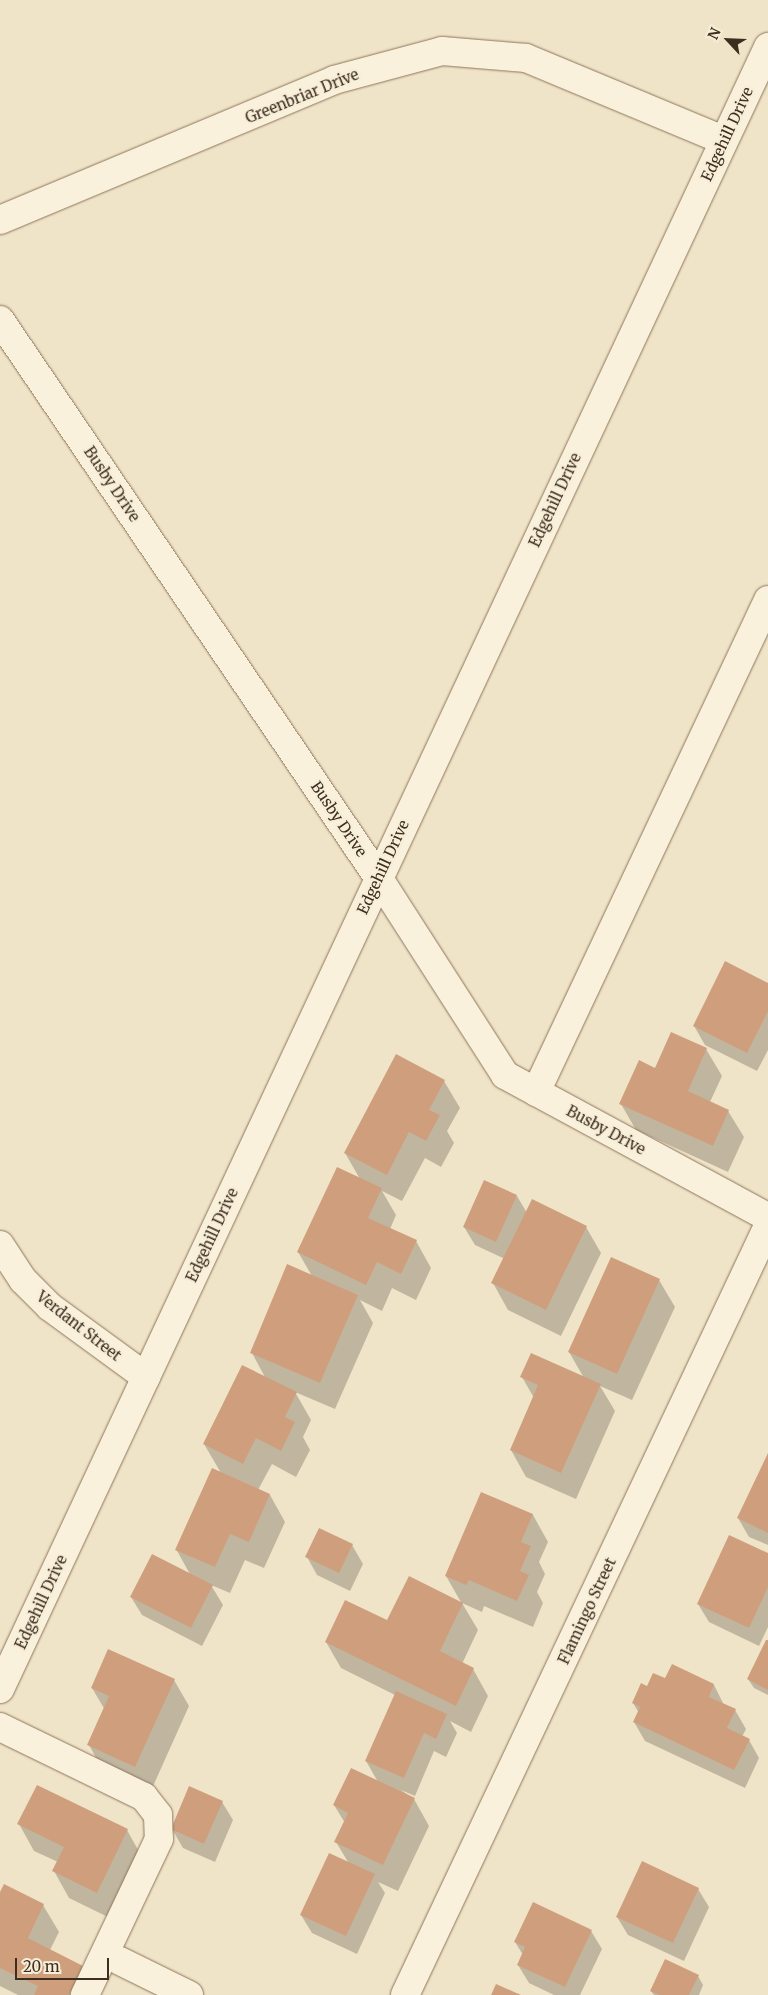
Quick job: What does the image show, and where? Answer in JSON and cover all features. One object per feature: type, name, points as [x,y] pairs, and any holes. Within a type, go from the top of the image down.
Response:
[{"type":"street","name":"Edgehill Drive","points":[[0,1689],[6,1659],[146,1377],[378,877],[768,46]]},
{"type":"street","name":"Greenbriar Drive","points":[[0,220],[334,80],[442,51],[526,58],[724,140]]},
{"type":"street","name":"Busby Drive","points":[[0,320],[378,877],[505,1075],[768,1217]]},
{"type":"street","points":[[536,1092],[768,600]]},
{"type":"street","name":"Flamingo Street","points":[[406,1995],[768,1226]]},
{"type":"street","name":"Verdant Street","points":[[0,1245],[23,1280],[50,1306],[146,1377]]},
{"type":"street","points":[[0,1727],[144,1796],[158,1815],[159,1840],[85,1995]]},
{"type":"street","points":[[120,1961],[189,1995]]},
{"type":"building","points":[[725,961],[768,983],[768,1011],[747,1053],[693,1026]]},
{"type":"building","points":[[671,1032],[707,1048],[688,1091],[729,1110],[713,1146],[619,1104],[639,1060],[655,1068]]},
{"type":"building","points":[[396,1054],[445,1080],[429,1110],[440,1115],[426,1141],[409,1132],[387,1175],[344,1153]]},
{"type":"building","points":[[337,1167],[382,1188],[368,1218],[417,1240],[401,1274],[377,1262],[366,1285],[297,1252]]},
{"type":"building","points":[[484,1180],[517,1195],[496,1242],[463,1227]]},
{"type":"building","points":[[532,1199],[587,1226],[546,1310],[491,1283]]},
{"type":"building","points":[[611,1257],[660,1279],[617,1374],[568,1352]]},
{"type":"building","points":[[287,1264],[358,1295],[320,1383],[250,1353]]},
{"type":"building","points":[[531,1353],[601,1384],[561,1473],[510,1450],[538,1385],[520,1377]]},
{"type":"building","points":[[242,1365],[297,1392],[285,1417],[295,1422],[281,1451],[256,1438],[243,1464],[203,1444]]},
{"type":"building","points":[[768,1453],[768,1533],[737,1518]]},
{"type":"building","points":[[212,1468],[270,1494],[249,1542],[230,1534],[215,1567],[175,1550]]},
{"type":"building","points":[[481,1492],[533,1514],[521,1542],[531,1546],[520,1571],[529,1575],[517,1601],[469,1580],[466,1585],[445,1576]]},
{"type":"building","points":[[319,1528],[353,1544],[339,1573],[305,1557]]},
{"type":"building","points":[[729,1535],[768,1553],[768,1587],[749,1628],[697,1604]]},
{"type":"building","points":[[152,1554],[213,1585],[191,1628],[130,1597]]},
{"type":"building","points":[[409,1576],[463,1603],[440,1651],[474,1668],[456,1706],[325,1642],[345,1600],[387,1620]]},
{"type":"building","points":[[766,1640],[768,1640],[768,1690],[747,1679]]},
{"type":"building","points":[[108,1649],[175,1679],[135,1767],[87,1745],[109,1696],[91,1688]]},
{"type":"building","points":[[672,1664],[714,1684],[709,1697],[736,1709],[727,1728],[750,1739],[734,1770],[633,1722],[640,1707],[632,1703],[641,1683],[647,1686],[653,1673],[665,1678]]},
{"type":"building","points":[[396,1691],[447,1714],[436,1739],[424,1733],[404,1778],[365,1761]]},
{"type":"building","points":[[351,1768],[415,1798],[383,1865],[334,1842],[348,1813],[333,1805]]},
{"type":"building","points":[[37,1785],[128,1829],[97,1893],[52,1871],[64,1847],[17,1824]]},
{"type":"building","points":[[189,1786],[223,1801],[204,1844],[171,1829]]},
{"type":"building","points":[[329,1853],[375,1874],[346,1936],[300,1915]]},
{"type":"building","points":[[642,1861],[699,1888],[673,1943],[616,1917]]},
{"type":"building","points":[[4,1884],[44,1904],[28,1938],[83,1966],[68,1995],[34,1995],[38,1986],[0,1968],[0,1892]]},
{"type":"building","points":[[533,1902],[592,1930],[565,1987],[517,1965],[525,1947],[514,1942]]},
{"type":"building","points":[[665,1959],[699,1975],[689,1995],[659,1995],[650,1991]]},
{"type":"building","points":[[496,1984],[521,1995],[491,1995]]}]
